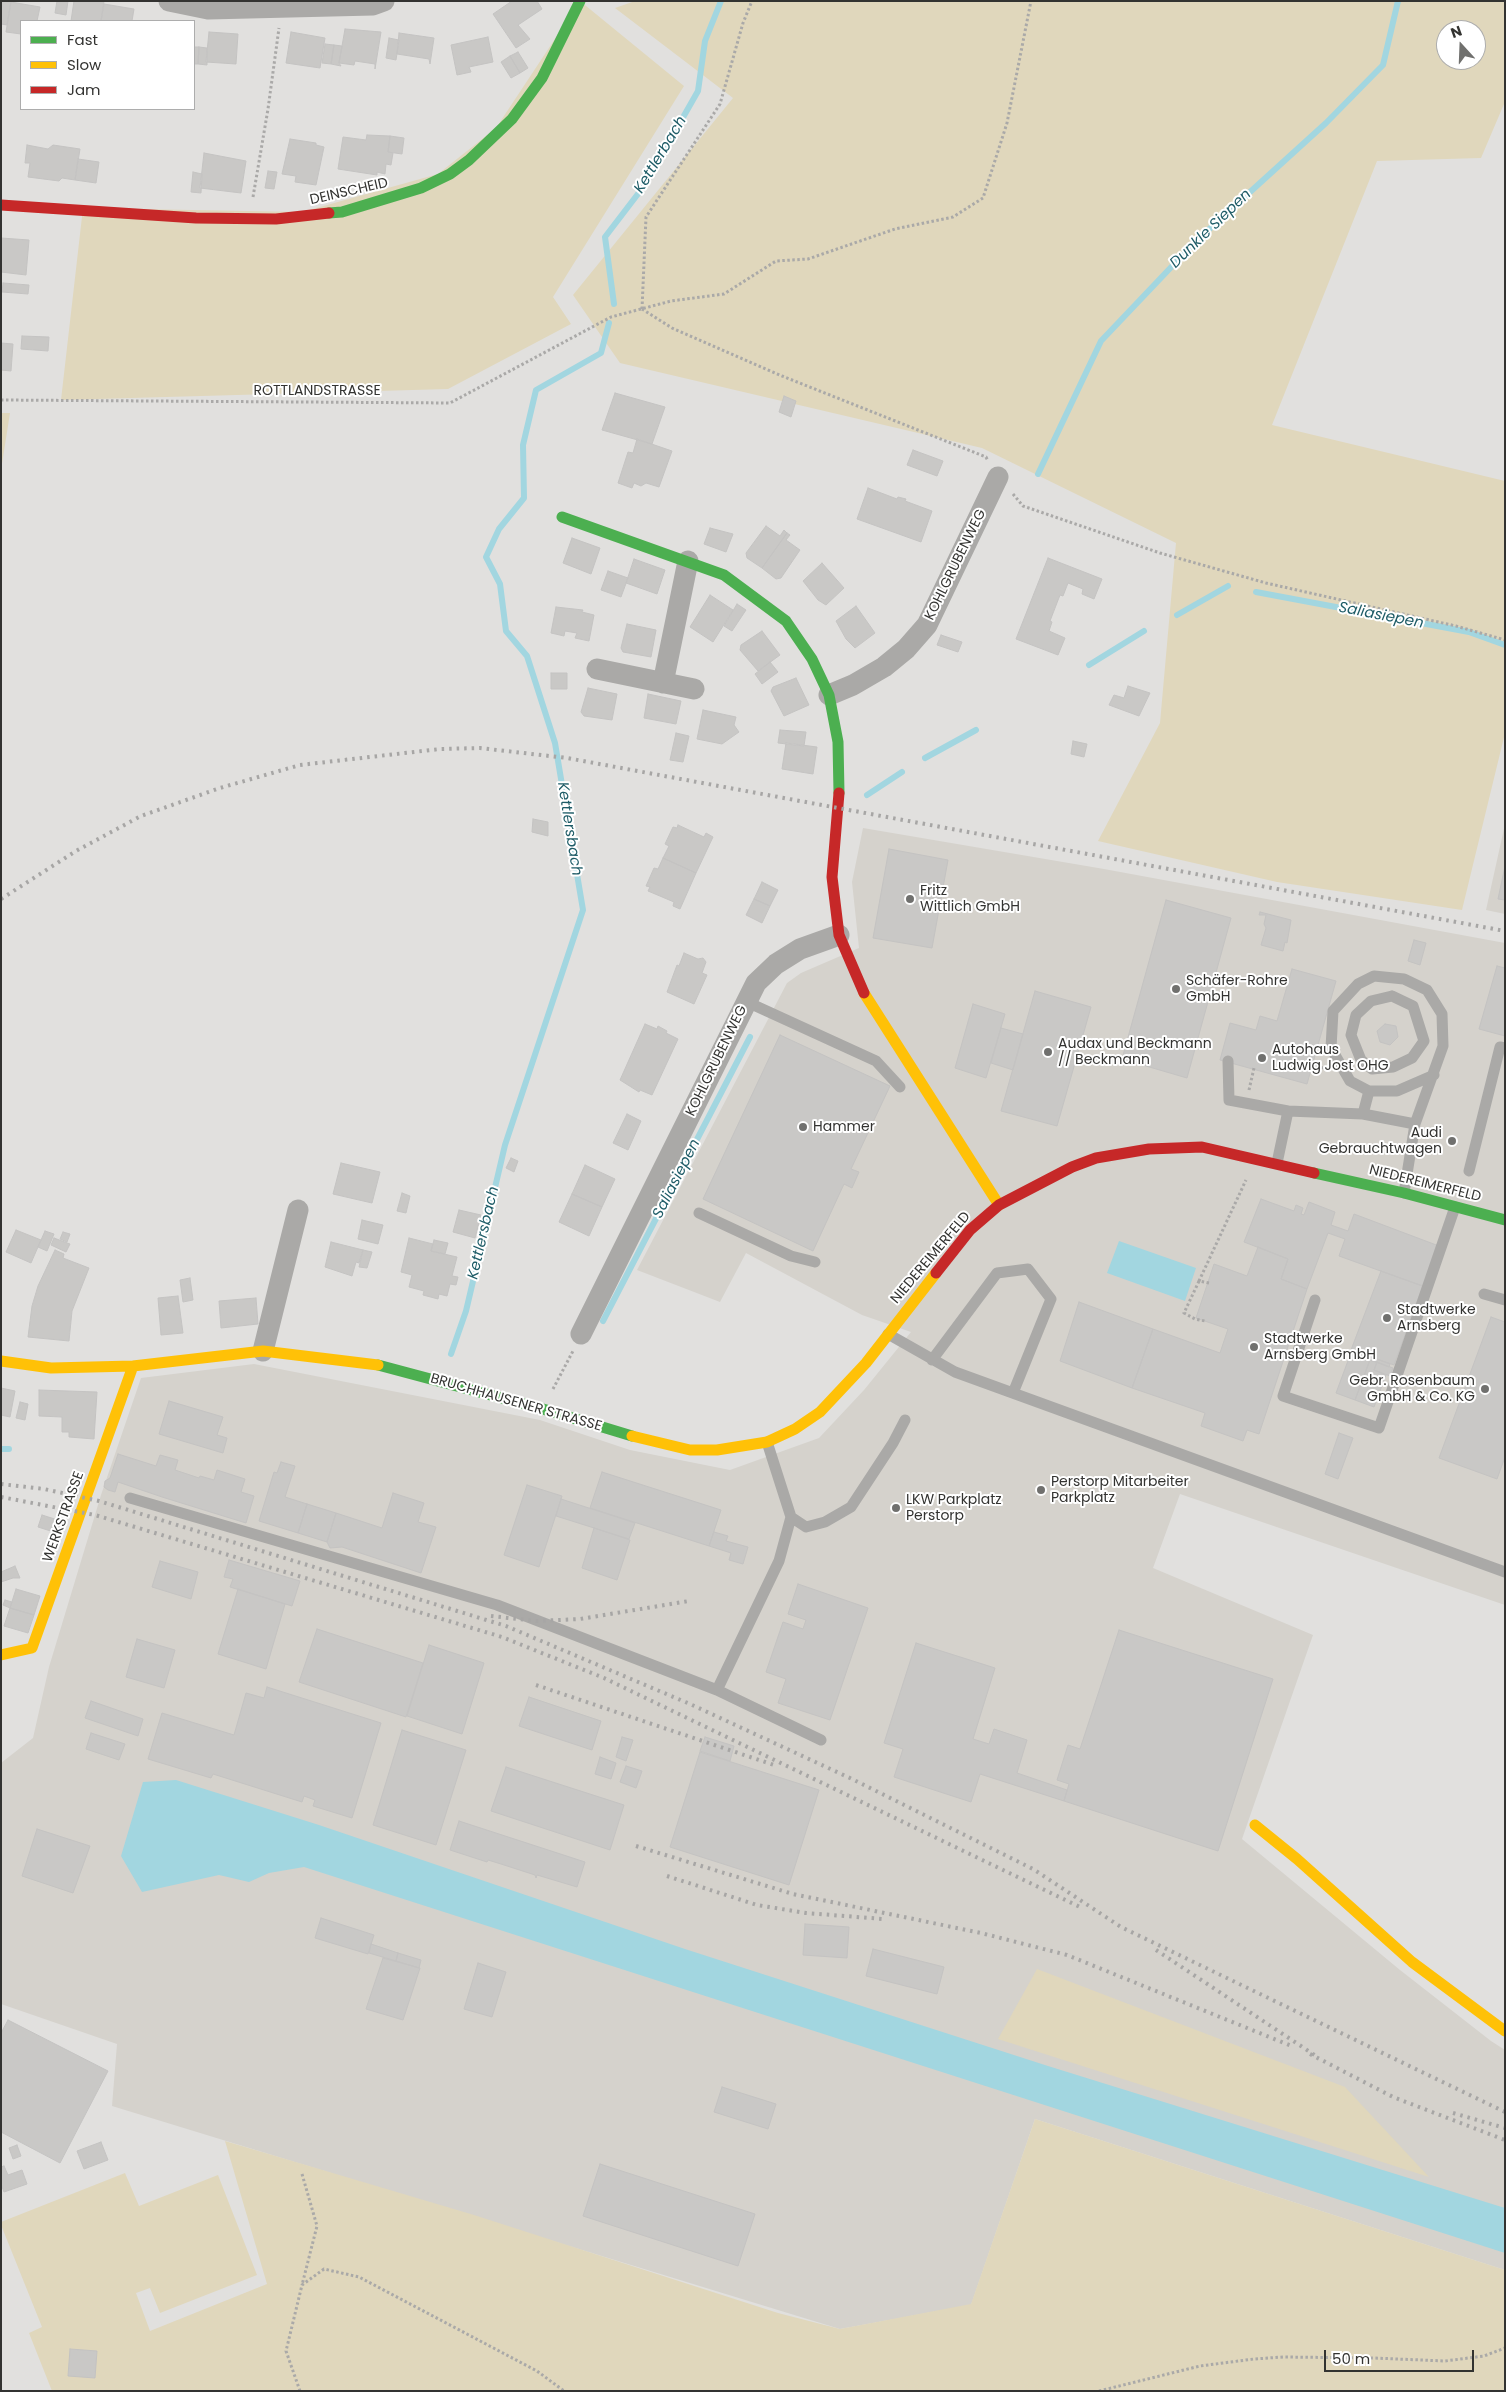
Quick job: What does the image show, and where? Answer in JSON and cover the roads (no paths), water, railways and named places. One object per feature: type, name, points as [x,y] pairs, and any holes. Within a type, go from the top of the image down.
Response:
[{"type":"street","points":[[170,1],[208,8],[373,5],[384,1]]},
{"type":"street","name":"DEINSCHEID","points":[[1,205],[249,220],[293,218],[342,212],[421,188],[450,174],[500,132],[532,93],[580,1]]},
{"type":"street","name":"KOHLGRUBENWEG","points":[[830,695],[853,685],[884,667],[906,649],[927,625],[998,477]]},
{"type":"street","points":[[562,517],[688,560],[724,575],[786,621],[812,659],[830,695],[838,742],[840,792],[832,876],[839,935],[861,989],[999,1205]]},
{"type":"street","points":[[663,683],[688,560]]},
{"type":"street","points":[[598,669],[694,689]]},
{"type":"street","name":"KOHLGRUBENWEG","points":[[582,1334],[756,983],[776,964],[800,949],[839,935]]},
{"type":"street","name":"NIEDEREIMERFELD","points":[[767,1442],[795,1428],[820,1412],[866,1363],[970,1230],[999,1205],[1072,1167],[1105,1157],[1149,1149],[1202,1146],[1404,1193],[1505,1220]]},
{"type":"street","points":[[263,1351],[298,1210]]},
{"type":"street","name":"BRUCHHAUSENER STRASSE","points":[[1,1362],[51,1368],[133,1366],[263,1351],[390,1367],[543,1408],[654,1443],[690,1450],[717,1450],[767,1442]]},
{"type":"street","name":"WERKSTRASSE","points":[[1,1656],[32,1648],[82,1513],[133,1366]]},
{"type":"street","points":[[1255,1825],[1297,1859],[1412,1962],[1505,2031]]},
{"type":"lane","points":[[1404,1193],[1414,1124],[1434,1075],[1443,1046],[1442,1014],[1427,990],[1404,980],[1374,976],[1358,984],[1333,1011],[1330,1048],[1350,1081],[1369,1090],[1397,1090],[1434,1075]]},
{"type":"lane","points":[[1392,996],[1413,1006],[1424,1041],[1412,1058],[1393,1067],[1372,1069],[1361,1060],[1350,1035],[1356,1014],[1371,1002],[1392,996]]},
{"type":"lane","points":[[747,1002],[876,1061],[900,1088]]},
{"type":"lane","points":[[1424,1041],[1443,1046]]},
{"type":"lane","points":[[1469,1171],[1500,1047],[1505,1048]]},
{"type":"lane","points":[[1228,1062],[1229,1100],[1288,1111],[1363,1114],[1414,1124]]},
{"type":"lane","points":[[1363,1114],[1369,1090]]},
{"type":"lane","points":[[1277,1163],[1288,1111]]},
{"type":"lane","points":[[1315,1300],[1283,1396],[1379,1428],[1455,1207]]},
{"type":"lane","points":[[699,1213],[791,1256],[815,1262]]},
{"type":"lane","points":[[932,1360],[996,1273],[1028,1269],[1051,1299],[1013,1393]]},
{"type":"lane","points":[[1484,1294],[1505,1300]]},
{"type":"lane","points":[[888,1334],[955,1372],[1505,1572]]},
{"type":"lane","points":[[791,1518],[806,1527],[825,1522],[851,1507],[893,1443],[905,1420]]},
{"type":"lane","points":[[717,1690],[779,1561],[791,1518],[767,1442]]},
{"type":"lane","points":[[130,1498],[497,1606],[717,1690],[821,1740]]},
{"type":"water","points":[[1119,1241],[1196,1268],[1185,1301],[1107,1273]]},
{"type":"water","points":[[176,1780],[319,1825],[685,1949],[1048,2066],[1505,2208],[1505,2253],[304,1867],[269,1873],[249,1882],[219,1875],[142,1892],[121,1856],[143,1782]]},
{"type":"waterway","name":"Kettlerbach","points":[[614,304],[605,237],[644,186],[698,91],[705,41],[721,1]]},
{"type":"waterway","name":"Dunkle Siepen","points":[[1038,474],[1101,341],[1195,242],[1326,123],[1383,65],[1398,1]]},
{"type":"waterway","name":"Kettlersbach","points":[[451,1354],[466,1311],[505,1145],[583,910],[555,743],[527,656],[506,631],[500,584],[486,557],[499,529],[524,498],[523,445],[536,390],[601,353],[609,323]]},
{"type":"waterway","name":"Saliasiepen","points":[[1177,615],[1228,586]]},
{"type":"waterway","name":"Saliasiepen","points":[[1256,592],[1469,632],[1505,645]]},
{"type":"waterway","name":"Saliasiepen","points":[[1089,665],[1144,631]]},
{"type":"waterway","name":"Saliasiepen","points":[[925,758],[976,730]]},
{"type":"waterway","name":"Saliasiepen","points":[[867,795],[902,772]]},
{"type":"waterway","name":"Saliasiepen","points":[[603,1321],[750,1037]]},
{"type":"waterway","name":"Kettlersbach","points":[[1,1449],[9,1449]]},
{"type":"railway","points":[[1,899],[76,851],[141,816],[220,788],[300,765],[440,749],[480,748],[567,758],[1505,931]]},
{"type":"railway","points":[[1,1484],[44,1489],[99,1501],[506,1626],[690,1704],[852,1779],[1033,1869],[1121,1927],[1505,2112]]},
{"type":"railway","points":[[1,1497],[95,1515],[502,1637],[604,1678],[1080,1907]]},
{"type":"railway","points":[[491,1616],[536,1621],[580,1619],[689,1601]]},
{"type":"railway","points":[[536,1685],[774,1765]]},
{"type":"railway","points":[[636,1846],[793,1894],[981,1933],[1067,1955],[1294,2047]]},
{"type":"railway","points":[[667,1876],[757,1905],[806,1913],[883,1919]]},
{"type":"railway","points":[[1156,1950],[1316,2056]]},
{"type":"railway","points":[[1310,2054],[1393,2097],[1505,2140]]},
{"type":"railway","points":[[1453,2113],[1505,2128]]},
{"type":"place","name":"Fritz Wittlich GmbH","points":[[910,899]]},
{"type":"place","name":"Schäfer-Rohre GmbH","points":[[1176,989]]},
{"type":"place","name":"Audax und Beckmann // Beckmann","points":[[1048,1052]]},
{"type":"place","name":"Autohaus Ludwig Jost OHG","points":[[1262,1058]]},
{"type":"place","name":"Hammer","points":[[803,1127]]},
{"type":"place","name":"Audi Gebrauchtwagen","points":[[1452,1141]]},
{"type":"place","name":"Stadtwerke Arnsberg","points":[[1387,1318]]},
{"type":"place","name":"Stadtwerke Arnsberg GmbH","points":[[1254,1347]]},
{"type":"place","name":"Gebr. Rosenbaum GmbH & Co. KG","points":[[1485,1389]]},
{"type":"place","name":"Perstorp Mitarbeiter Parkplatz","points":[[1041,1490]]},
{"type":"place","name":"LKW Parkplatz Perstorp","points":[[896,1508]]}]
